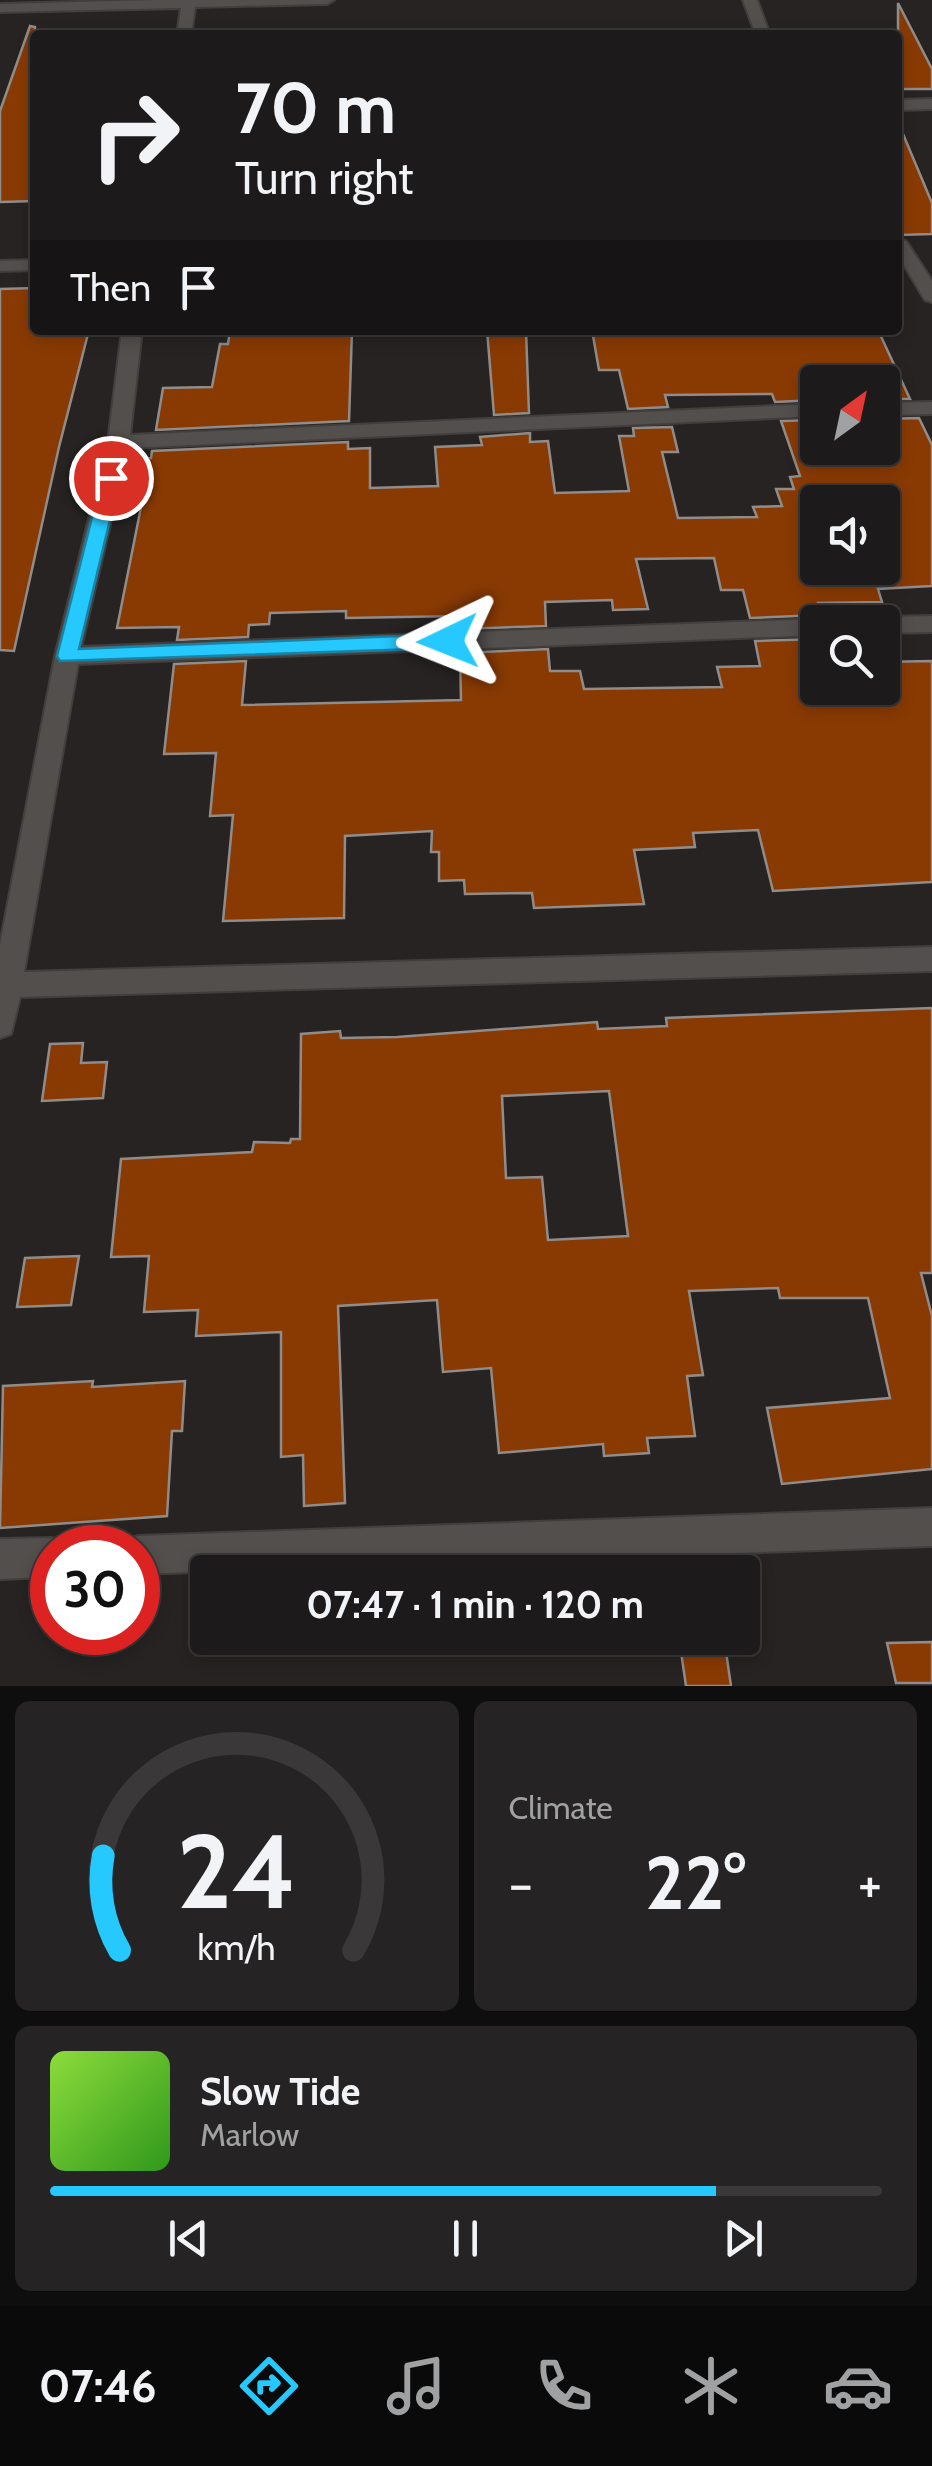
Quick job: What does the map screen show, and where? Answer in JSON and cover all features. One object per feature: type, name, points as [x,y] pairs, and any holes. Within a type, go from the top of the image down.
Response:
[{"type":"street","points":[[0,8],[327,0]]},
{"type":"street","points":[[750,0],[761,30]]},
{"type":"street","points":[[185,30],[188,1]]},
{"type":"street","points":[[902,105],[932,104]]},
{"type":"street","points":[[905,245],[932,296]]},
{"type":"street","points":[[0,266],[30,265]]},
{"type":"street","points":[[0,1025],[67,656],[120,442],[131,335]]},
{"type":"street","points":[[900,409],[932,408]]},
{"type":"street","points":[[120,442],[800,411]]},
{"type":"street","points":[[900,625],[932,624]]},
{"type":"street","points":[[67,656],[800,629]]},
{"type":"street","points":[[5,985],[932,959]]},
{"type":"street","points":[[160,1554],[932,1528]]},
{"type":"street","points":[[0,1559],[30,1558]]},
{"type":"building","points":[[898,3],[932,69],[932,89],[902,89],[902,30],[898,30]]},
{"type":"building","points":[[30,26],[35,27],[30,30],[30,201],[0,202],[0,111]]},
{"type":"building","points":[[902,132],[932,203],[932,234],[902,235]]},
{"type":"building","points":[[30,288],[30,335],[88,335],[14,651],[0,650],[0,289]]},
{"type":"building","points":[[229,335],[352,335],[349,421],[156,430],[163,388],[212,387],[220,344],[228,344]]},
{"type":"building","points":[[487,335],[526,335],[529,413],[494,415]]},
{"type":"building","points":[[593,335],[880,335],[894,365],[800,365],[800,401],[775,402],[772,394],[665,395],[668,407],[628,409],[619,370],[599,370]]},
{"type":"building","points":[[900,377],[910,399],[900,399]]},
{"type":"building","points":[[919,418],[932,445],[932,586],[878,589],[882,602],[800,605],[800,616],[750,618],[743,590],[721,590],[714,558],[636,559],[648,609],[613,610],[612,600],[545,602],[546,626],[459,629],[459,616],[346,618],[346,611],[270,613],[269,624],[249,625],[248,637],[177,640],[179,627],[117,628],[141,507],[135,507],[137,494],[122,495],[124,480],[129,459],[151,458],[152,451],[348,442],[348,449],[370,448],[370,488],[438,486],[435,447],[482,445],[480,437],[530,433],[530,442],[548,441],[555,493],[629,491],[619,436],[634,436],[633,428],[672,427],[678,452],[662,452],[678,518],[757,517],[753,507],[782,506],[776,489],[794,489],[790,477],[800,476],[781,421],[800,420],[800,465],[900,465],[900,419]]},
{"type":"building","points":[[800,640],[800,705],[900,705],[900,662],[932,661],[932,882],[773,891],[758,830],[693,833],[695,847],[634,850],[644,904],[534,908],[532,893],[465,894],[464,880],[439,881],[439,852],[431,852],[432,831],[345,836],[344,918],[223,921],[233,815],[210,816],[216,753],[164,754],[174,664],[246,661],[242,705],[461,700],[460,653],[548,649],[550,671],[580,671],[584,689],[722,687],[717,667],[760,666],[755,641]]},
{"type":"building","points":[[932,1008],[932,1273],[921,1273],[932,1316],[932,1469],[782,1484],[767,1408],[890,1398],[868,1298],[780,1298],[778,1288],[689,1291],[703,1375],[687,1376],[695,1436],[647,1438],[649,1453],[604,1456],[603,1444],[499,1453],[491,1368],[443,1372],[437,1300],[338,1306],[345,1503],[304,1506],[303,1455],[281,1457],[281,1332],[196,1336],[198,1310],[144,1312],[149,1256],[111,1257],[121,1159],[252,1152],[254,1142],[290,1143],[291,1139],[300,1139],[301,1034],[340,1031],[341,1038],[397,1037],[597,1022],[598,1029],[667,1026],[666,1018]],"holes":[[[609,1091],[628,1236],[548,1240],[542,1177],[506,1178],[502,1096]]]},
{"type":"building","points":[[83,1043],[81,1063],[107,1062],[103,1098],[42,1101],[50,1044]]},
{"type":"building","points":[[79,1256],[71,1305],[17,1307],[25,1258]]},
{"type":"building","points":[[93,1381],[92,1387],[185,1381],[182,1431],[172,1431],[167,1516],[0,1528],[3,1386]]},
{"type":"building","points":[[932,1642],[932,1683],[896,1683],[887,1643]]},
{"type":"building","points":[[681,1655],[726,1655],[731,1686],[686,1686]]},
{"type":"route","points":[[111,478],[67,656],[448,641]]}]
